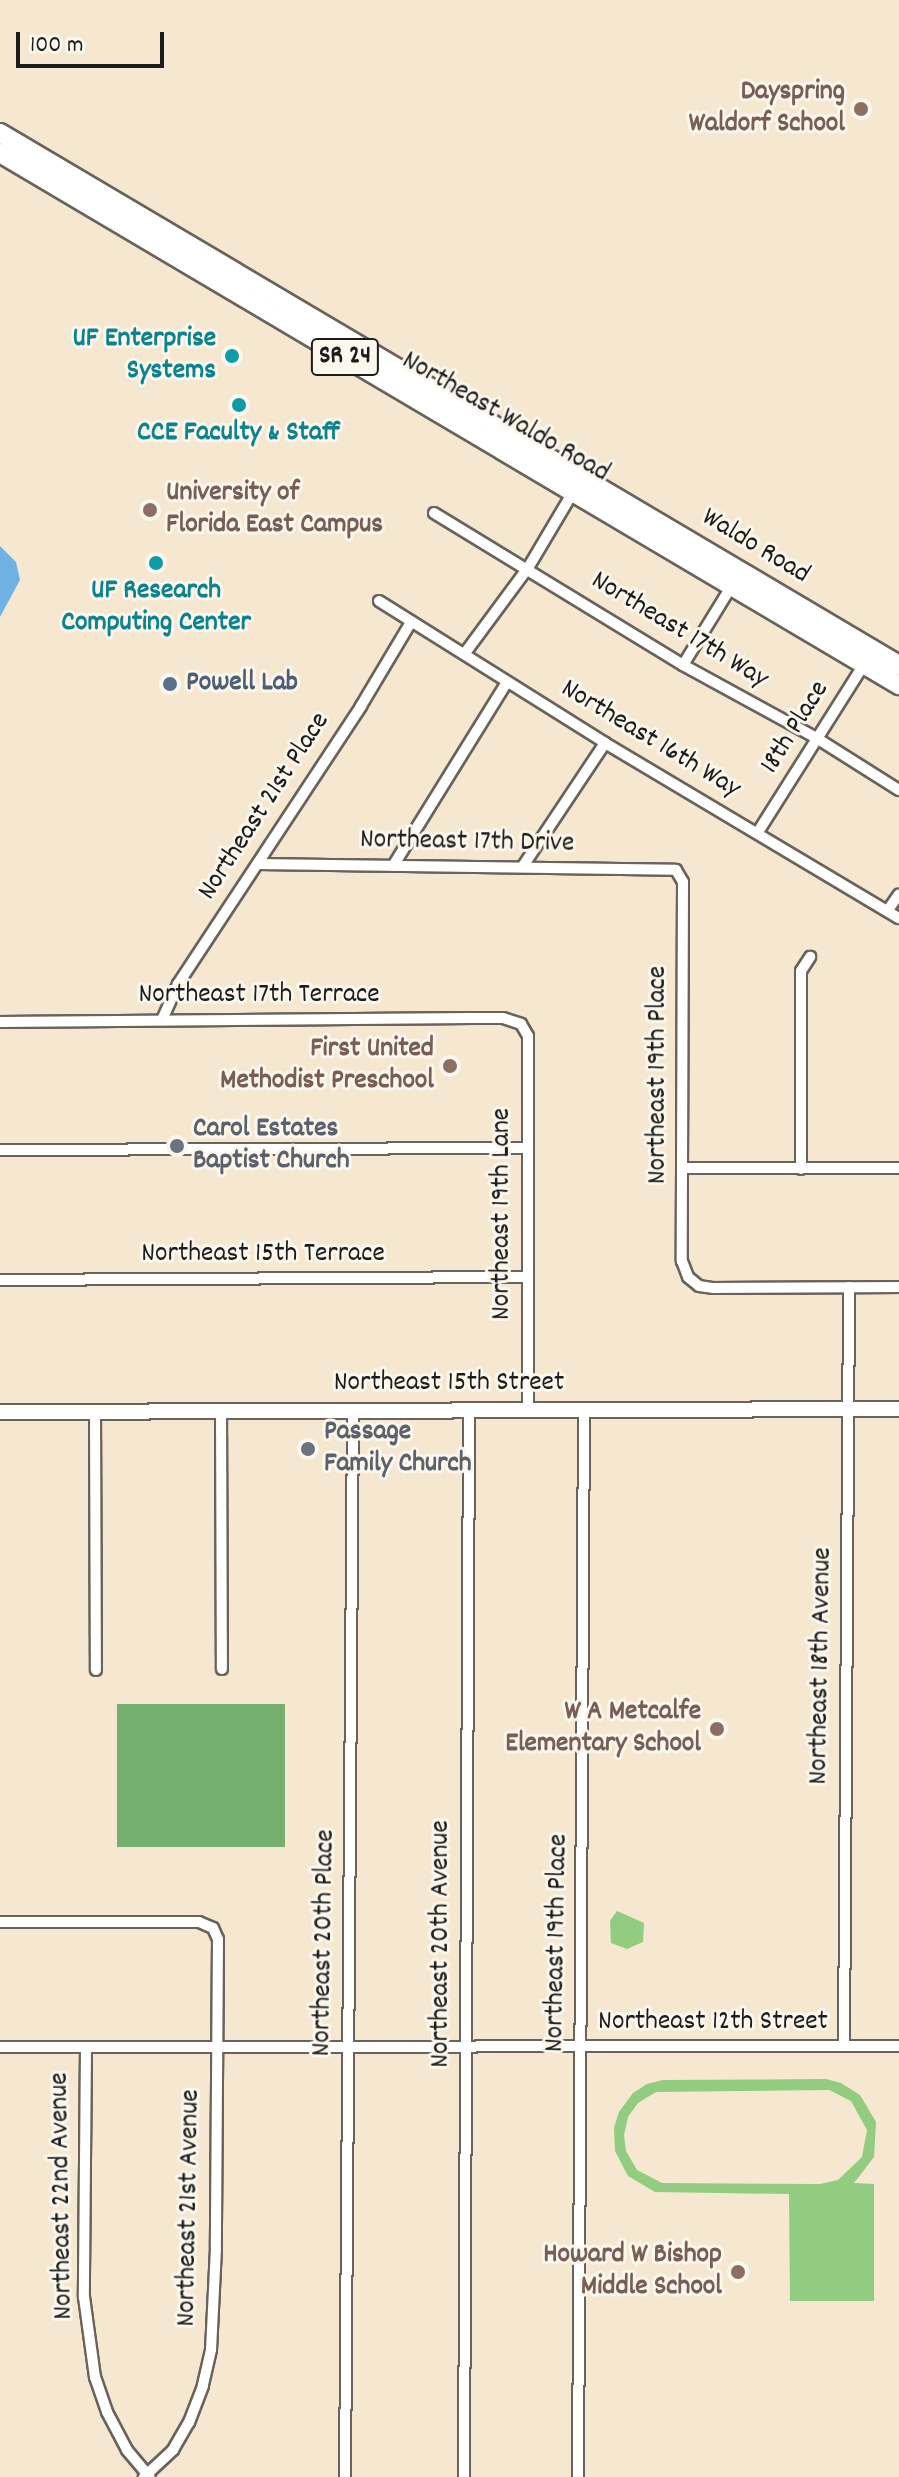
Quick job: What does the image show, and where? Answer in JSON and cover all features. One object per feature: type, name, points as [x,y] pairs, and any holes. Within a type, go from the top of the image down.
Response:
[{"type":"highway","name":"Northeast Waldo Road","points":[[0,133],[120,214]]},
{"type":"highway","name":"Northeast Waldo Road","points":[[0,153],[120,214],[578,483]]},
{"type":"highway","name":"Waldo Road","points":[[578,483],[868,656],[899,665]]},
{"type":"highway","name":"SR 24","points":[[868,656],[899,685]]},
{"type":"street","points":[[465,653],[528,568],[578,483]]},
{"type":"street","name":"Northeast 17th Way","points":[[434,513],[683,665],[818,739],[899,790]]},
{"type":"street","points":[[683,665],[737,578]]},
{"type":"street","name":"Northeast 16th Way","points":[[379,601],[605,743],[899,918]]},
{"type":"street","name":"Northeast 21st Place","points":[[162,1020],[178,984],[411,622]]},
{"type":"street","name":"18th Place","points":[[758,832],[868,656]]},
{"type":"street","points":[[393,866],[507,682]]},
{"type":"street","points":[[523,866],[605,743]]},
{"type":"street","name":"Northeast 17th Drive","points":[[258,864],[676,870]]},
{"type":"street","name":"Northeast 19th Place","points":[[676,870],[683,882],[682,1261],[691,1280],[699,1286],[849,1287]]},
{"type":"street","points":[[888,910],[899,894]]},
{"type":"street","points":[[801,1169],[801,971],[810,957]]},
{"type":"street","name":"Northeast 17th Terrace","points":[[0,1022],[503,1018],[518,1023]]},
{"type":"street","name":"Northeast 19th Lane","points":[[518,1023],[528,1036],[528,1410]]},
{"type":"street","points":[[0,1150],[527,1148]]},
{"type":"street","points":[[683,1168],[899,1168]]},
{"type":"street","name":"Northeast 15th Terrace","points":[[0,1280],[526,1277]]},
{"type":"street","points":[[849,1287],[899,1287]]},
{"type":"street","name":"Northeast 18th Avenue","points":[[844,2046],[849,1287]]},
{"type":"street","points":[[221,1409],[222,1669]]},
{"type":"street","name":"Northeast 15th Street","points":[[0,1412],[899,1409]]},
{"type":"street","name":"Northeast 20th Place","points":[[345,2477],[353,1410]]},
{"type":"street","name":"Northeast 19th Place","points":[[578,2477],[584,1410]]},
{"type":"street","name":"Northeast 20th Avenue","points":[[464,2477],[469,1411]]},
{"type":"street","points":[[95,1412],[96,1670]]},
{"type":"street","name":"Northeast 21st Avenue","points":[[0,1922],[199,1922],[209,1926],[218,1939],[216,2248],[211,2350],[203,2386],[189,2422],[173,2450],[147,2476]]},
{"type":"street","name":"Northeast 12th Street","points":[[0,2047],[899,2046]]},
{"type":"street","name":"Northeast 22nd Avenue","points":[[86,2047],[84,2297],[88,2332],[95,2377],[107,2412],[127,2450],[147,2476]]},
{"type":"green space","points":[[117,1704],[285,1704],[285,1847],[117,1847]]},
{"type":"green space","points":[[617,1911],[644,1923],[643,1942],[627,1949],[611,1943],[610,1921]]},
{"type":"green space","points":[[826,2079],[841,2083],[860,2095],[876,2122],[874,2157],[854,2183],[874,2184],[874,2301],[790,2301],[789,2194],[655,2192],[628,2176],[615,2151],[614,2128],[619,2112],[633,2093],[647,2084],[663,2080]],"holes":[[[829,2090],[851,2101],[867,2130],[862,2157],[838,2180],[820,2184],[662,2183],[637,2170],[626,2151],[624,2135],[628,2117],[638,2103],[656,2092]]]},
{"type":"water","points":[[0,546],[16,562],[20,580],[0,617]]},
{"type":"place","name":"Dayspring Waldorf School","points":[[861,109]]},
{"type":"place","name":"UF Enterprise Systems","points":[[232,356]]},
{"type":"place","name":"CCE Faculty & Staff","points":[[239,405]]},
{"type":"place","name":"University of Florida East Campus","points":[[150,510]]},
{"type":"place","name":"UF Research Computing Center","points":[[156,563]]},
{"type":"place","name":"Powell Lab","points":[[170,684]]},
{"type":"place","name":"First United Methodist Preschool","points":[[450,1066]]},
{"type":"place","name":"Carol Estates Baptist Church","points":[[177,1146]]},
{"type":"place","name":"Passage Family Church","points":[[308,1449]]},
{"type":"place","name":"W A Metcalfe Elementary School","points":[[717,1729]]},
{"type":"place","name":"Howard W Bishop Middle School","points":[[738,2272]]}]
